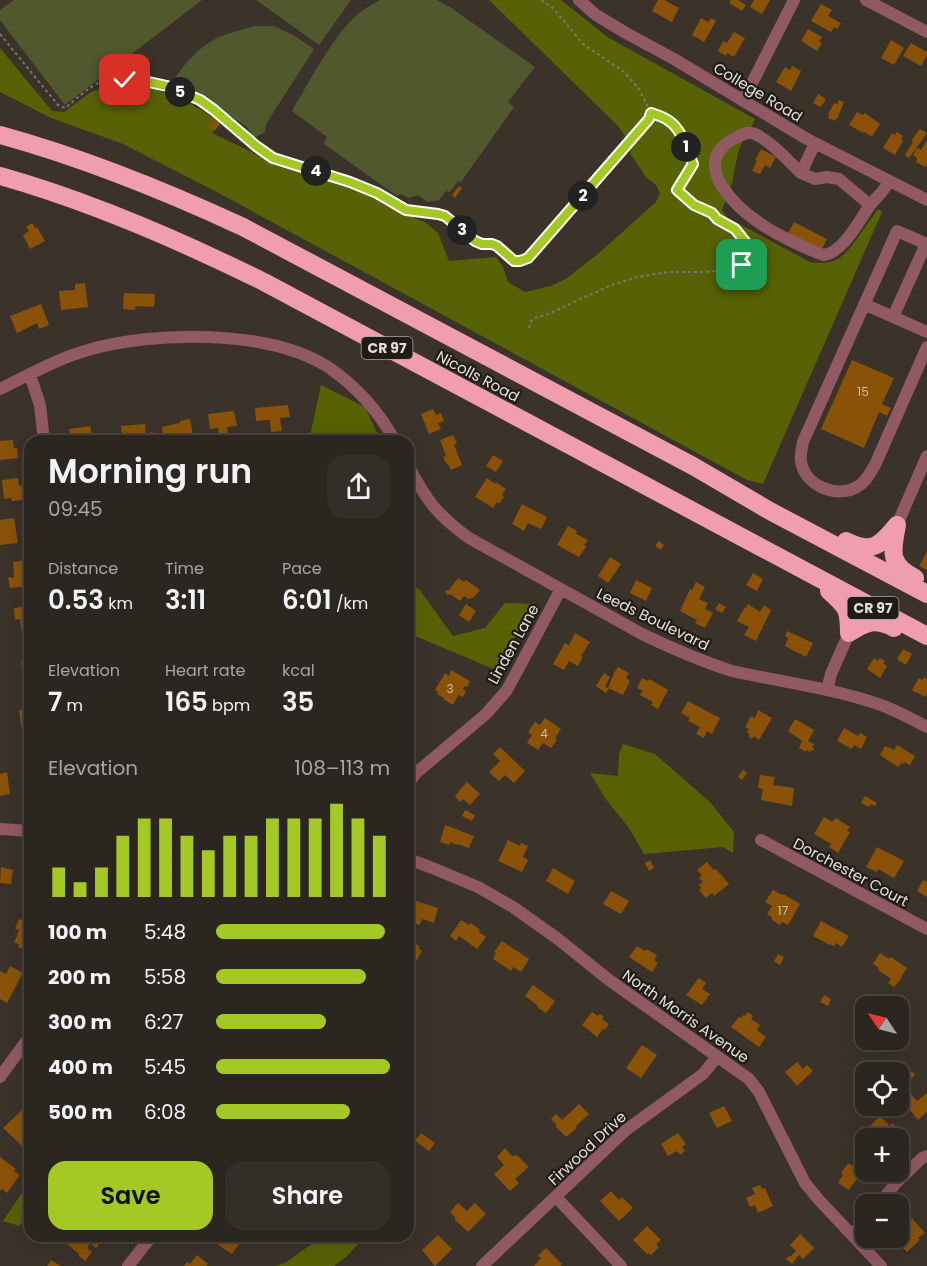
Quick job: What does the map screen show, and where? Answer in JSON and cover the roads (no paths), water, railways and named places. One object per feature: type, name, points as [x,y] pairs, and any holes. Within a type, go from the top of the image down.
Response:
[{"type":"highway","name":"Nicolls Road","points":[[0,135],[107,170],[169,194],[278,244],[927,594]]},
{"type":"highway","name":"Nicolls Road","points":[[0,176],[85,203],[194,248],[297,300],[927,636]]},
{"type":"highway","points":[[693,466],[775,503],[858,547],[870,548],[880,544],[897,525]]},
{"type":"highway","points":[[897,525],[893,547],[897,565],[904,572],[927,584]]},
{"type":"highway","points":[[820,579],[845,607],[849,618],[849,633],[865,624],[881,622],[927,646]]},
{"type":"street","name":"College Road","points":[[579,0],[596,15],[743,101],[815,142],[927,200]]},
{"type":"street","points":[[743,101],[794,0]]},
{"type":"street","points":[[866,0],[927,32]]},
{"type":"street","points":[[870,205],[839,179],[815,178],[801,173],[754,133],[748,132],[732,140],[717,154],[715,161],[717,178],[743,211],[762,225],[823,255],[829,255],[840,248],[890,181]]},
{"type":"street","points":[[801,173],[815,142]]},
{"type":"street","points":[[893,317],[926,244],[897,231],[803,442],[801,460],[804,472],[814,483],[839,492],[856,488],[866,479],[875,465],[927,347]]},
{"type":"street","points":[[864,304],[926,328]]},
{"type":"street","points":[[0,389],[86,351],[134,340],[208,338],[254,342],[287,349],[328,368],[361,394],[379,415],[391,435]]},
{"type":"street","points":[[30,375],[40,405],[43,435]]},
{"type":"street","points":[[897,525],[927,456]]},
{"type":"street","name":"Leeds Boulevard","points":[[414,476],[426,498],[447,521],[469,538],[642,634],[732,671],[827,690],[882,705],[927,727]]},
{"type":"street","name":"Linden Lane","points":[[414,776],[486,714],[507,690],[561,589]]},
{"type":"street","points":[[827,690],[831,674],[849,633]]},
{"type":"street","points":[[0,828],[24,830]]},
{"type":"street","name":"Dorchester Court","points":[[761,840],[927,929]]},
{"type":"street","name":"North Morris Avenue","points":[[414,861],[478,887],[513,907],[609,980],[749,1078],[759,1092],[805,1183],[881,1266]]},
{"type":"street","points":[[0,1077],[24,1044]]},
{"type":"street","name":"Firwood Drive","points":[[482,1266],[626,1130],[703,1074],[717,1057]]},
{"type":"street","points":[[887,1194],[922,1158],[927,1156]]},
{"type":"street","points":[[556,1197],[621,1266]]},
{"type":"street","points":[[852,1234],[855,1231]]},
{"type":"street","points":[[128,1266],[147,1242]]}]
